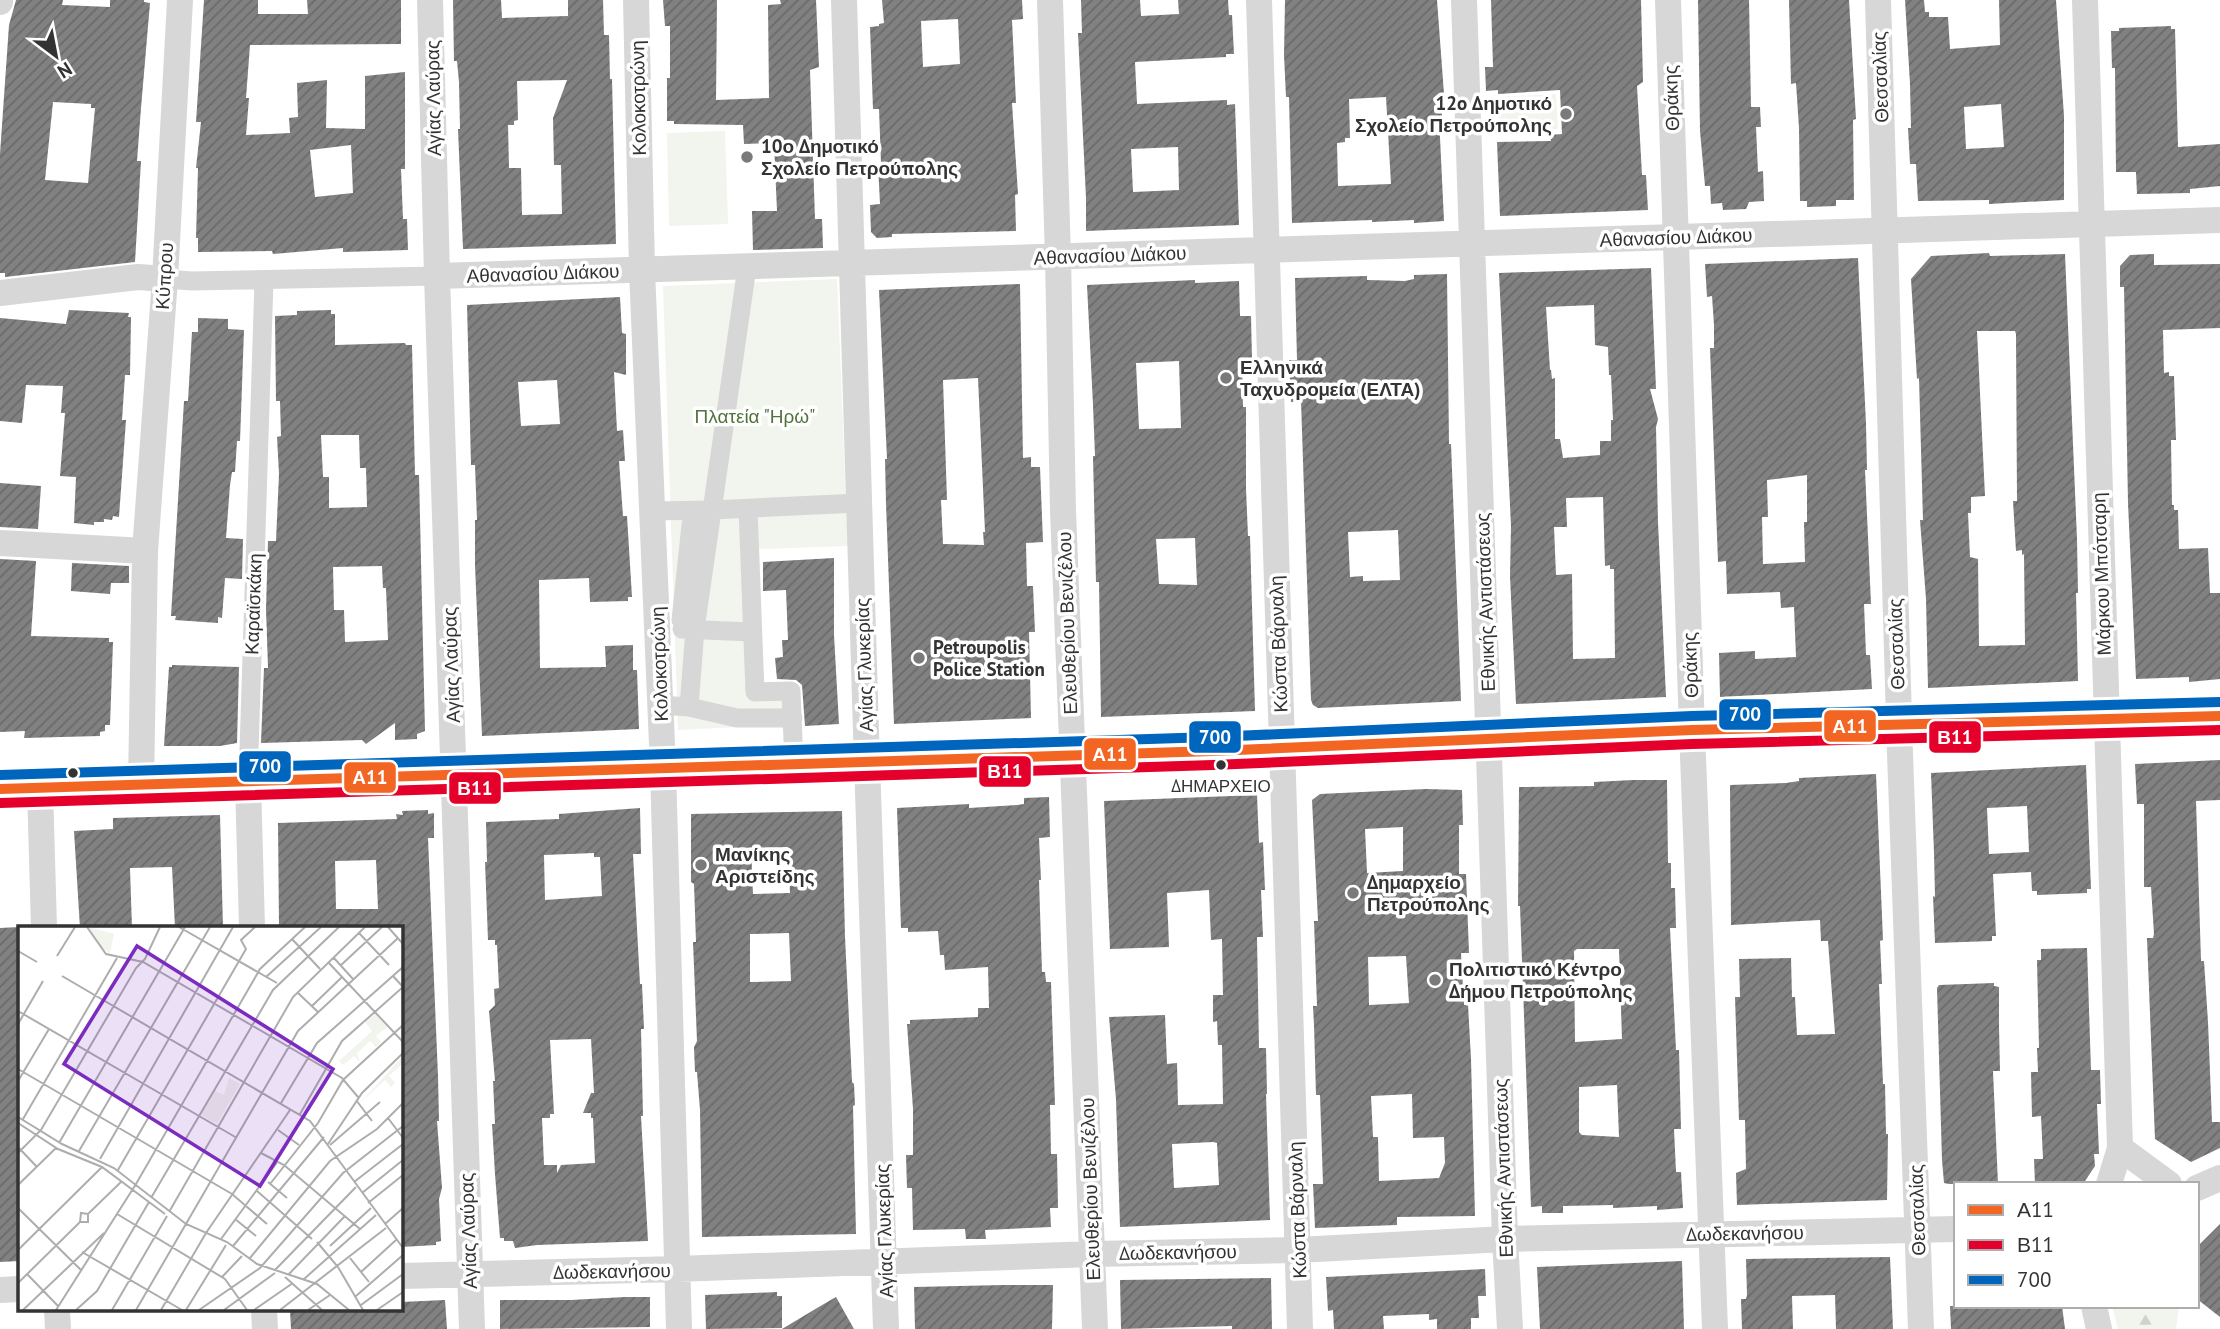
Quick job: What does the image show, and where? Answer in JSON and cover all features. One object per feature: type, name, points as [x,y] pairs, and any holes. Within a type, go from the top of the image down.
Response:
[{"type":"main road","points":[[0,789],[1489,741],[1692,730],[2220,716]]},
{"type":"street","name":"Κύπρου","points":[[141,785],[145,551],[180,0]]},
{"type":"street","name":"Αγίας Λαύρας","points":[[430,0],[472,1329]]},
{"type":"street","name":"Κολοκοτρώνη","points":[[636,0],[642,270],[663,769],[679,1329]]},
{"type":"street","name":"Αγίας Γλυκερίας","points":[[844,0],[886,1329]]},
{"type":"street","name":"Ελευθερίου Βενιζέλου","points":[[1051,0],[1063,511],[1096,1329]]},
{"type":"street","name":"Κώστα Βάρναλη","points":[[1259,0],[1300,1329]]},
{"type":"street","name":"Εθνικής Αντιστάσεως","points":[[1464,0],[1510,1329]]},
{"type":"street","name":"Θράκης","points":[[1668,0],[1715,1329]]},
{"type":"street","name":"Θεσσαλίας","points":[[1878,0],[1899,725],[1921,1329]]},
{"type":"street","name":"Μάρκου Μπότσαρη","points":[[2085,0],[2120,1148],[2110,1182]]},
{"type":"street","name":"Αθανασίου Διάκου","points":[[0,293],[138,277],[192,281],[437,276],[2220,220]]},
{"type":"street","points":[[710,518],[747,267]]},
{"type":"street","name":"Καραϊσκάκη","points":[[252,926],[248,782],[264,280]]},
{"type":"street","points":[[695,626],[681,620],[693,583],[691,525],[748,509],[859,503]]},
{"type":"street","points":[[748,509],[755,692],[792,691],[794,764]]},
{"type":"street","points":[[653,511],[710,518]]},
{"type":"street","points":[[0,543],[145,551]]},
{"type":"street","points":[[656,582],[693,583]]},
{"type":"street","points":[[658,628],[695,626],[751,632]]},
{"type":"street","points":[[689,707],[695,626]]},
{"type":"street","points":[[660,705],[689,707],[737,718],[793,718]]},
{"type":"street","points":[[40,788],[44,926]]},
{"type":"street","points":[[2120,1148],[2166,1182]]},
{"type":"street","points":[[2199,1187],[2220,1178]]},
{"type":"street","name":"Δωδεκανήσου","points":[[402,1276],[1298,1250],[1505,1238],[1954,1229]]},
{"type":"street","points":[[0,1290],[18,1289]]},
{"type":"street","points":[[2094,1308],[2099,1329]]},
{"type":"green space","points":[[1556,94],[1558,129],[1499,132],[1497,97]]},
{"type":"green space","points":[[725,131],[728,224],[669,226],[667,133]]},
{"type":"green space","name":"Πλατεία \"Ηρώ\"","points":[[837,279],[848,546],[759,549],[763,686],[799,685],[801,724],[678,730],[663,286]]},
{"type":"green space","points":[[2113,1308],[2179,1308],[2176,1329],[2118,1329]]},
{"type":"building","points":[[16,0],[63,0],[62,5],[110,7],[110,0],[144,0],[150,3],[137,161],[141,161],[135,262],[5,277],[5,273],[0,273],[0,154],[9,25]],"holes":[[[53,102],[91,104],[91,108],[95,108],[88,183],[45,180]]]},
{"type":"building","points":[[204,0],[258,0],[258,14],[308,14],[307,0],[401,0],[401,44],[250,45],[246,135],[290,133],[289,118],[298,117],[297,83],[327,80],[326,128],[365,129],[365,76],[405,72],[405,169],[401,169],[403,219],[407,219],[408,250],[343,252],[343,248],[273,254],[272,251],[198,252],[196,168],[201,122],[196,122]],"holes":[[[351,145],[353,193],[315,197],[310,150]]]},
{"type":"building","points":[[453,0],[501,0],[502,18],[568,16],[568,0],[603,0],[604,35],[609,35],[612,79],[616,244],[463,249],[458,129],[459,82],[457,61],[454,61]],"holes":[[[567,80],[553,118],[554,165],[561,165],[562,214],[522,215],[521,168],[509,168],[508,125],[514,125],[514,121],[518,120],[517,81]]]},
{"type":"building","points":[[663,0],[717,0],[716,100],[769,98],[768,5],[781,4],[780,0],[816,0],[819,67],[810,70],[815,219],[822,219],[823,248],[753,250],[752,211],[777,211],[774,143],[744,144],[743,125],[674,124],[674,121],[667,121],[670,26],[665,26]]},
{"type":"building","points":[[882,0],[1022,0],[1023,19],[1012,20],[1016,103],[1012,103],[1018,194],[1015,195],[1016,231],[892,234],[892,237],[877,238],[871,232],[870,205],[880,204],[878,164],[881,163],[879,109],[873,109],[870,27],[884,23]],"holes":[[[958,19],[960,64],[923,67],[921,21]]]},
{"type":"building","points":[[1081,0],[1140,0],[1141,16],[1179,14],[1178,0],[1228,0],[1229,15],[1232,15],[1234,54],[1226,54],[1226,57],[1135,62],[1137,104],[1227,100],[1227,105],[1235,104],[1239,225],[1086,231],[1078,33],[1082,33]],"holes":[[[1178,147],[1179,190],[1133,192],[1131,149]]]},
{"type":"building","points":[[1285,0],[1437,0],[1444,94],[1441,94],[1442,117],[1439,117],[1444,221],[1292,223],[1289,97],[1286,97]],"holes":[[[1386,97],[1391,184],[1338,186],[1337,143],[1350,138],[1349,99]]]},
{"type":"building","points":[[1491,0],[1641,0],[1643,82],[1637,86],[1642,175],[1646,175],[1648,210],[1500,216],[1497,142],[1551,141],[1550,135],[1562,134],[1560,90],[1498,94],[1498,90],[1486,91],[1485,67],[1493,67]]},
{"type":"building","points":[[1698,0],[1749,0],[1751,107],[1760,107],[1761,127],[1756,127],[1758,172],[1763,171],[1764,201],[1749,202],[1746,209],[1723,210],[1722,203],[1711,204],[1710,186],[1705,186],[1700,131]]},
{"type":"building","points":[[1789,0],[1849,0],[1856,119],[1853,120],[1854,200],[1836,200],[1836,206],[1807,207],[1807,201],[1800,201],[1799,128],[1796,83],[1791,84]]},
{"type":"building","points":[[1905,0],[1924,0],[1925,12],[1929,12],[1929,17],[1948,17],[1950,49],[2000,45],[1999,0],[2056,0],[2064,116],[2064,200],[1989,204],[1989,200],[1918,201],[1916,164],[1910,164],[1910,84]],"holes":[[[2001,104],[2004,147],[1966,149],[1964,107]]]},
{"type":"building","points":[[2171,26],[2171,29],[2175,29],[2178,147],[2220,144],[2220,186],[2190,189],[2190,193],[2137,194],[2136,172],[2116,172],[2115,68],[2112,68],[2111,31],[2119,31],[2119,28]]},
{"type":"building","points":[[1989,253],[1990,256],[2065,254],[2077,539],[2078,681],[1928,688],[1926,599],[1920,520],[1923,520],[1919,378],[1917,379],[1911,279],[1931,256]],"holes":[[[1977,331],[2015,331],[2017,501],[2013,501],[2016,551],[2022,550],[2022,555],[2024,554],[2025,645],[1979,646],[1978,559],[1970,557],[1968,513],[1971,513],[1971,497],[1985,496]]]},
{"type":"building","points":[[2154,254],[2154,265],[2220,264],[2220,328],[2163,330],[2164,373],[2169,372],[2169,376],[2174,376],[2176,440],[2171,440],[2172,505],[2174,510],[2178,510],[2179,549],[2208,548],[2210,593],[2220,593],[2220,679],[2189,682],[2189,677],[2136,679],[2128,503],[2124,287],[2120,287],[2120,266],[2130,255]]},
{"type":"building","points":[[1858,258],[1871,604],[1864,604],[1866,655],[1870,655],[1872,689],[1720,697],[1719,653],[1755,651],[1755,659],[1796,657],[1794,607],[1781,608],[1780,592],[1727,594],[1726,561],[1718,562],[1710,348],[1714,348],[1714,325],[1712,296],[1707,297],[1705,264]],"holes":[[[1807,475],[1807,522],[1804,522],[1805,562],[1763,564],[1762,517],[1768,517],[1767,480]]]},
{"type":"building","points":[[1651,268],[1656,389],[1650,389],[1658,419],[1658,522],[1666,697],[1516,704],[1499,273]],"holes":[[[1594,305],[1595,345],[1608,347],[1613,420],[1611,441],[1600,441],[1600,455],[1563,458],[1560,439],[1555,439],[1555,378],[1552,379],[1550,370],[1546,307]],[[1603,497],[1605,566],[1610,565],[1610,569],[1614,569],[1615,658],[1573,659],[1572,574],[1556,575],[1554,527],[1567,527],[1566,498]]]},
{"type":"building","points":[[1447,274],[1449,444],[1461,701],[1318,708],[1311,700],[1301,401],[1291,402],[1289,360],[1297,360],[1295,278],[1367,276],[1367,280],[1405,281],[1414,279],[1414,275]],"holes":[[[1398,530],[1400,580],[1363,581],[1363,576],[1350,577],[1348,532]]]},
{"type":"building","points":[[1195,280],[1195,283],[1239,281],[1240,316],[1251,316],[1252,360],[1242,361],[1243,407],[1246,407],[1246,488],[1255,711],[1101,717],[1095,456],[1087,285]],"holes":[[[1179,361],[1181,428],[1139,429],[1136,363]],[[1195,538],[1197,585],[1159,584],[1156,539]]]},
{"type":"building","points":[[1020,284],[1023,458],[1031,457],[1031,467],[1040,467],[1043,542],[1026,543],[1027,586],[1033,586],[1035,632],[1029,632],[1031,718],[894,724],[886,503],[887,459],[879,290]],"holes":[[[978,378],[984,545],[943,544],[941,500],[947,500],[943,380]]]},
{"type":"building","points":[[620,297],[622,333],[626,334],[626,375],[614,372],[617,431],[623,430],[625,461],[619,461],[623,516],[627,516],[632,597],[628,597],[628,601],[590,602],[589,578],[539,580],[540,668],[606,667],[605,646],[633,645],[633,670],[637,670],[639,729],[482,736],[475,565],[477,520],[475,465],[471,465],[467,305]],"holes":[[[557,380],[560,424],[521,426],[518,382]]]},
{"type":"building","points":[[69,310],[129,313],[128,317],[131,317],[130,375],[125,375],[122,420],[126,420],[119,517],[113,516],[112,520],[94,522],[94,525],[74,523],[76,477],[60,476],[65,413],[61,413],[63,386],[26,385],[22,423],[0,421],[0,318],[66,324]]},
{"type":"building","points":[[331,310],[331,314],[335,314],[335,345],[412,345],[415,475],[419,475],[425,731],[417,734],[417,739],[395,740],[395,723],[366,744],[362,740],[261,743],[264,668],[268,668],[268,541],[276,541],[279,474],[277,437],[281,436],[280,401],[276,401],[275,316],[297,315],[297,311]],"holes":[[[321,435],[359,435],[360,468],[366,468],[367,507],[329,508],[329,477],[323,477]],[[382,566],[383,588],[386,588],[388,640],[345,642],[344,610],[334,610],[333,567]]]},
{"type":"building","points":[[198,318],[228,319],[228,329],[244,330],[240,441],[237,441],[235,472],[232,472],[230,485],[226,538],[243,539],[242,579],[225,578],[222,618],[218,617],[218,623],[175,620],[176,616],[171,616],[184,401],[188,401],[192,332],[198,332]]},
{"type":"building","points":[[0,483],[41,486],[38,529],[0,527]]},
{"type":"building","points":[[834,558],[834,635],[839,724],[805,726],[802,685],[796,680],[777,679],[775,658],[783,657],[782,640],[788,640],[786,590],[763,591],[763,562]]},
{"type":"building","points":[[0,559],[36,561],[31,636],[109,638],[109,642],[113,642],[110,725],[105,725],[105,731],[100,732],[100,736],[24,738],[25,731],[0,732]]},
{"type":"building","points":[[72,563],[129,566],[129,583],[111,583],[110,594],[71,591]]},
{"type":"building","points":[[169,667],[239,667],[237,743],[220,746],[164,746]]},
{"type":"building","points":[[2220,760],[2220,800],[2196,801],[2201,961],[2204,961],[2212,1122],[2220,1122],[2220,1148],[2191,1162],[2155,1139],[2147,938],[2153,938],[2154,934],[2151,887],[2144,887],[2144,804],[2137,804],[2135,764]]},
{"type":"building","points":[[2086,765],[2091,889],[2087,889],[2087,893],[2037,895],[2037,891],[2032,891],[2031,872],[1993,874],[1996,936],[1992,936],[1992,941],[1935,943],[1931,773]],"holes":[[[2027,806],[2029,852],[1989,854],[1987,808]]]},
{"type":"building","points":[[1876,774],[1883,940],[1880,941],[1882,984],[1879,984],[1888,1134],[1887,1200],[1737,1205],[1736,1173],[1746,1169],[1745,1120],[1739,1120],[1735,997],[1740,997],[1739,959],[1791,958],[1797,1035],[1835,1034],[1828,941],[1821,941],[1820,920],[1731,925],[1730,785],[1786,783],[1799,781],[1799,778]]},
{"type":"building","points":[[1667,780],[1668,863],[1671,863],[1671,888],[1675,888],[1676,928],[1670,928],[1676,1050],[1679,1050],[1681,1129],[1674,1129],[1676,1172],[1681,1172],[1683,1208],[1657,1210],[1657,1206],[1563,1206],[1563,1213],[1542,1213],[1542,1206],[1531,1207],[1518,906],[1519,787],[1594,786],[1594,782]],"holes":[[[1619,949],[1622,1039],[1575,1042],[1574,951]],[[1617,1085],[1619,1137],[1582,1135],[1579,1132],[1579,1087]]]},
{"type":"building","points":[[1462,790],[1463,825],[1459,825],[1459,874],[1466,874],[1469,953],[1461,953],[1464,1005],[1468,1004],[1471,1059],[1475,1216],[1397,1217],[1397,1225],[1315,1228],[1313,1184],[1323,1184],[1313,1006],[1317,1006],[1314,921],[1318,921],[1312,800],[1320,794]],"holes":[[[1403,827],[1403,871],[1367,873],[1365,829]],[[1406,956],[1409,1003],[1369,1005],[1368,957]],[[1412,1094],[1413,1138],[1444,1137],[1445,1163],[1439,1178],[1379,1181],[1378,1137],[1373,1137],[1371,1096]]]},
{"type":"building","points":[[1257,795],[1265,890],[1261,890],[1263,937],[1257,937],[1259,1048],[1266,1048],[1270,1220],[1120,1227],[1116,1099],[1109,1017],[1165,1015],[1167,1064],[1177,1063],[1178,1105],[1223,1104],[1222,1045],[1218,1045],[1217,1021],[1213,1022],[1213,995],[1223,995],[1222,939],[1211,940],[1209,890],[1167,893],[1169,947],[1110,949],[1104,801]],"holes":[[[1217,1143],[1219,1185],[1174,1188],[1172,1144]]]},
{"type":"building","points":[[1049,797],[1050,837],[1039,838],[1039,880],[1042,972],[1045,972],[1046,982],[1051,982],[1055,1105],[1050,1105],[1051,1154],[1057,1154],[1058,1208],[1050,1208],[1051,1227],[985,1230],[986,1239],[966,1239],[965,1229],[913,1230],[912,1188],[907,1188],[906,1155],[913,1155],[913,1109],[907,1024],[910,1024],[910,1020],[978,1017],[978,1008],[989,1008],[988,967],[945,970],[944,955],[940,955],[938,931],[908,932],[908,928],[901,928],[897,808],[969,804],[969,808],[1017,805],[1024,804],[1024,798]]},
{"type":"building","points":[[640,808],[641,854],[633,854],[644,1029],[641,1029],[641,1116],[648,1241],[515,1248],[513,1241],[500,1238],[495,1174],[492,1124],[495,1124],[495,1081],[489,1011],[495,1005],[494,989],[499,988],[497,945],[495,940],[488,940],[486,822],[559,819],[559,814]],"holes":[[[594,853],[594,857],[600,857],[602,896],[545,900],[544,855]],[[591,1039],[594,1093],[591,1093],[583,1113],[591,1113],[593,1118],[595,1163],[561,1165],[557,1173],[557,1165],[544,1165],[542,1118],[550,1118],[550,1114],[554,1114],[550,1040]]]},
{"type":"building","points":[[428,810],[428,814],[434,813],[434,838],[428,838],[438,1076],[437,1121],[442,1188],[439,1199],[441,1241],[436,1242],[436,1245],[402,1247],[402,926],[279,926],[278,823],[397,819],[396,814],[403,815],[402,811]],"holes":[[[376,860],[378,909],[336,909],[335,861]]]},
{"type":"building","points":[[842,811],[845,937],[855,1105],[856,1234],[702,1237],[700,1110],[694,1047],[697,1041],[693,942],[696,942],[694,884],[691,882],[691,814]],"holes":[[[788,847],[790,893],[753,894],[751,848]],[[789,933],[791,981],[750,982],[750,934]]]},
{"type":"building","points":[[220,815],[223,926],[175,926],[172,867],[130,868],[132,926],[80,926],[74,831],[113,829],[113,818]]},
{"type":"building","points":[[18,927],[18,1261],[0,1262],[0,928]]},
{"type":"building","points":[[2087,948],[2091,1070],[2100,1070],[2101,1104],[2097,1104],[2099,1154],[2094,1154],[2095,1166],[2084,1182],[2035,1182],[2034,1159],[2043,1159],[2041,1116],[2032,1117],[2031,1072],[2038,1072],[2037,960],[2041,960],[2041,949]]},
{"type":"building","points":[[1994,983],[1994,986],[1999,987],[2000,1071],[1993,1071],[1998,1182],[1944,1183],[1939,985]]},
{"type":"building","points":[[2220,1224],[2220,1317],[2199,1301],[2199,1245]]},
{"type":"building","points":[[1890,1257],[1893,1329],[1836,1329],[1835,1295],[1792,1296],[1793,1329],[1742,1329],[1741,1299],[1746,1299],[1747,1295],[1746,1259]]},
{"type":"building","points":[[1682,1261],[1684,1329],[1540,1329],[1537,1267]]},
{"type":"building","points":[[1485,1269],[1486,1296],[1478,1296],[1479,1318],[1471,1318],[1471,1329],[1437,1329],[1437,1319],[1429,1320],[1429,1314],[1383,1316],[1384,1329],[1334,1329],[1333,1310],[1328,1311],[1326,1277]]},
{"type":"building","points":[[1271,1278],[1272,1329],[1232,1329],[1232,1326],[1121,1329],[1120,1280]]},
{"type":"building","points":[[1053,1285],[1052,1329],[915,1329],[914,1287]]},
{"type":"building","points":[[777,1292],[777,1296],[782,1296],[782,1328],[706,1329],[705,1295]]},
{"type":"building","points":[[650,1297],[650,1327],[500,1329],[500,1300]]},
{"type":"building","points":[[836,1297],[854,1329],[782,1329],[817,1308]]},
{"type":"building","points":[[445,1300],[447,1329],[291,1329],[290,1312],[402,1312],[402,1302]]},
{"type":"building","points":[[1950,1306],[2062,1308],[2065,1329],[1951,1329]]},
{"type":"transit line","name":"700","points":[[0,775],[1212,737],[1692,716],[2220,702]]},
{"type":"transit line","name":"Α11","points":[[0,789],[1213,751],[1692,730],[2220,716]]},
{"type":"transit line","name":"Β11","points":[[0,803],[1213,765],[1692,744],[2220,730]]},
{"type":"place","name":"12o Δημοτικό Σχολείο Πετρούπολης","points":[[1566,114]]},
{"type":"place","name":"10ο Δημοτικό Σχολείο Πετρούπολης","points":[[747,157]]},
{"type":"place","name":"Ελληνικά Ταχυδρομεία (ΕΛΤΑ)","points":[[1226,378]]},
{"type":"place","name":"Petroupolis Police Station","points":[[919,658]]},
{"type":"place","name":"ΔΗΜΑΡΧΕΙΟ","points":[[1221,765]]},
{"type":"place","name":"Μανίκης Αριστείδης","points":[[701,865]]},
{"type":"place","name":"Δημαρχείο Πετρούπολης","points":[[1353,893]]},
{"type":"place","name":"Πολιτιστικό Κέντρο Δήμου Πετρούπολης","points":[[1435,980]]}]
